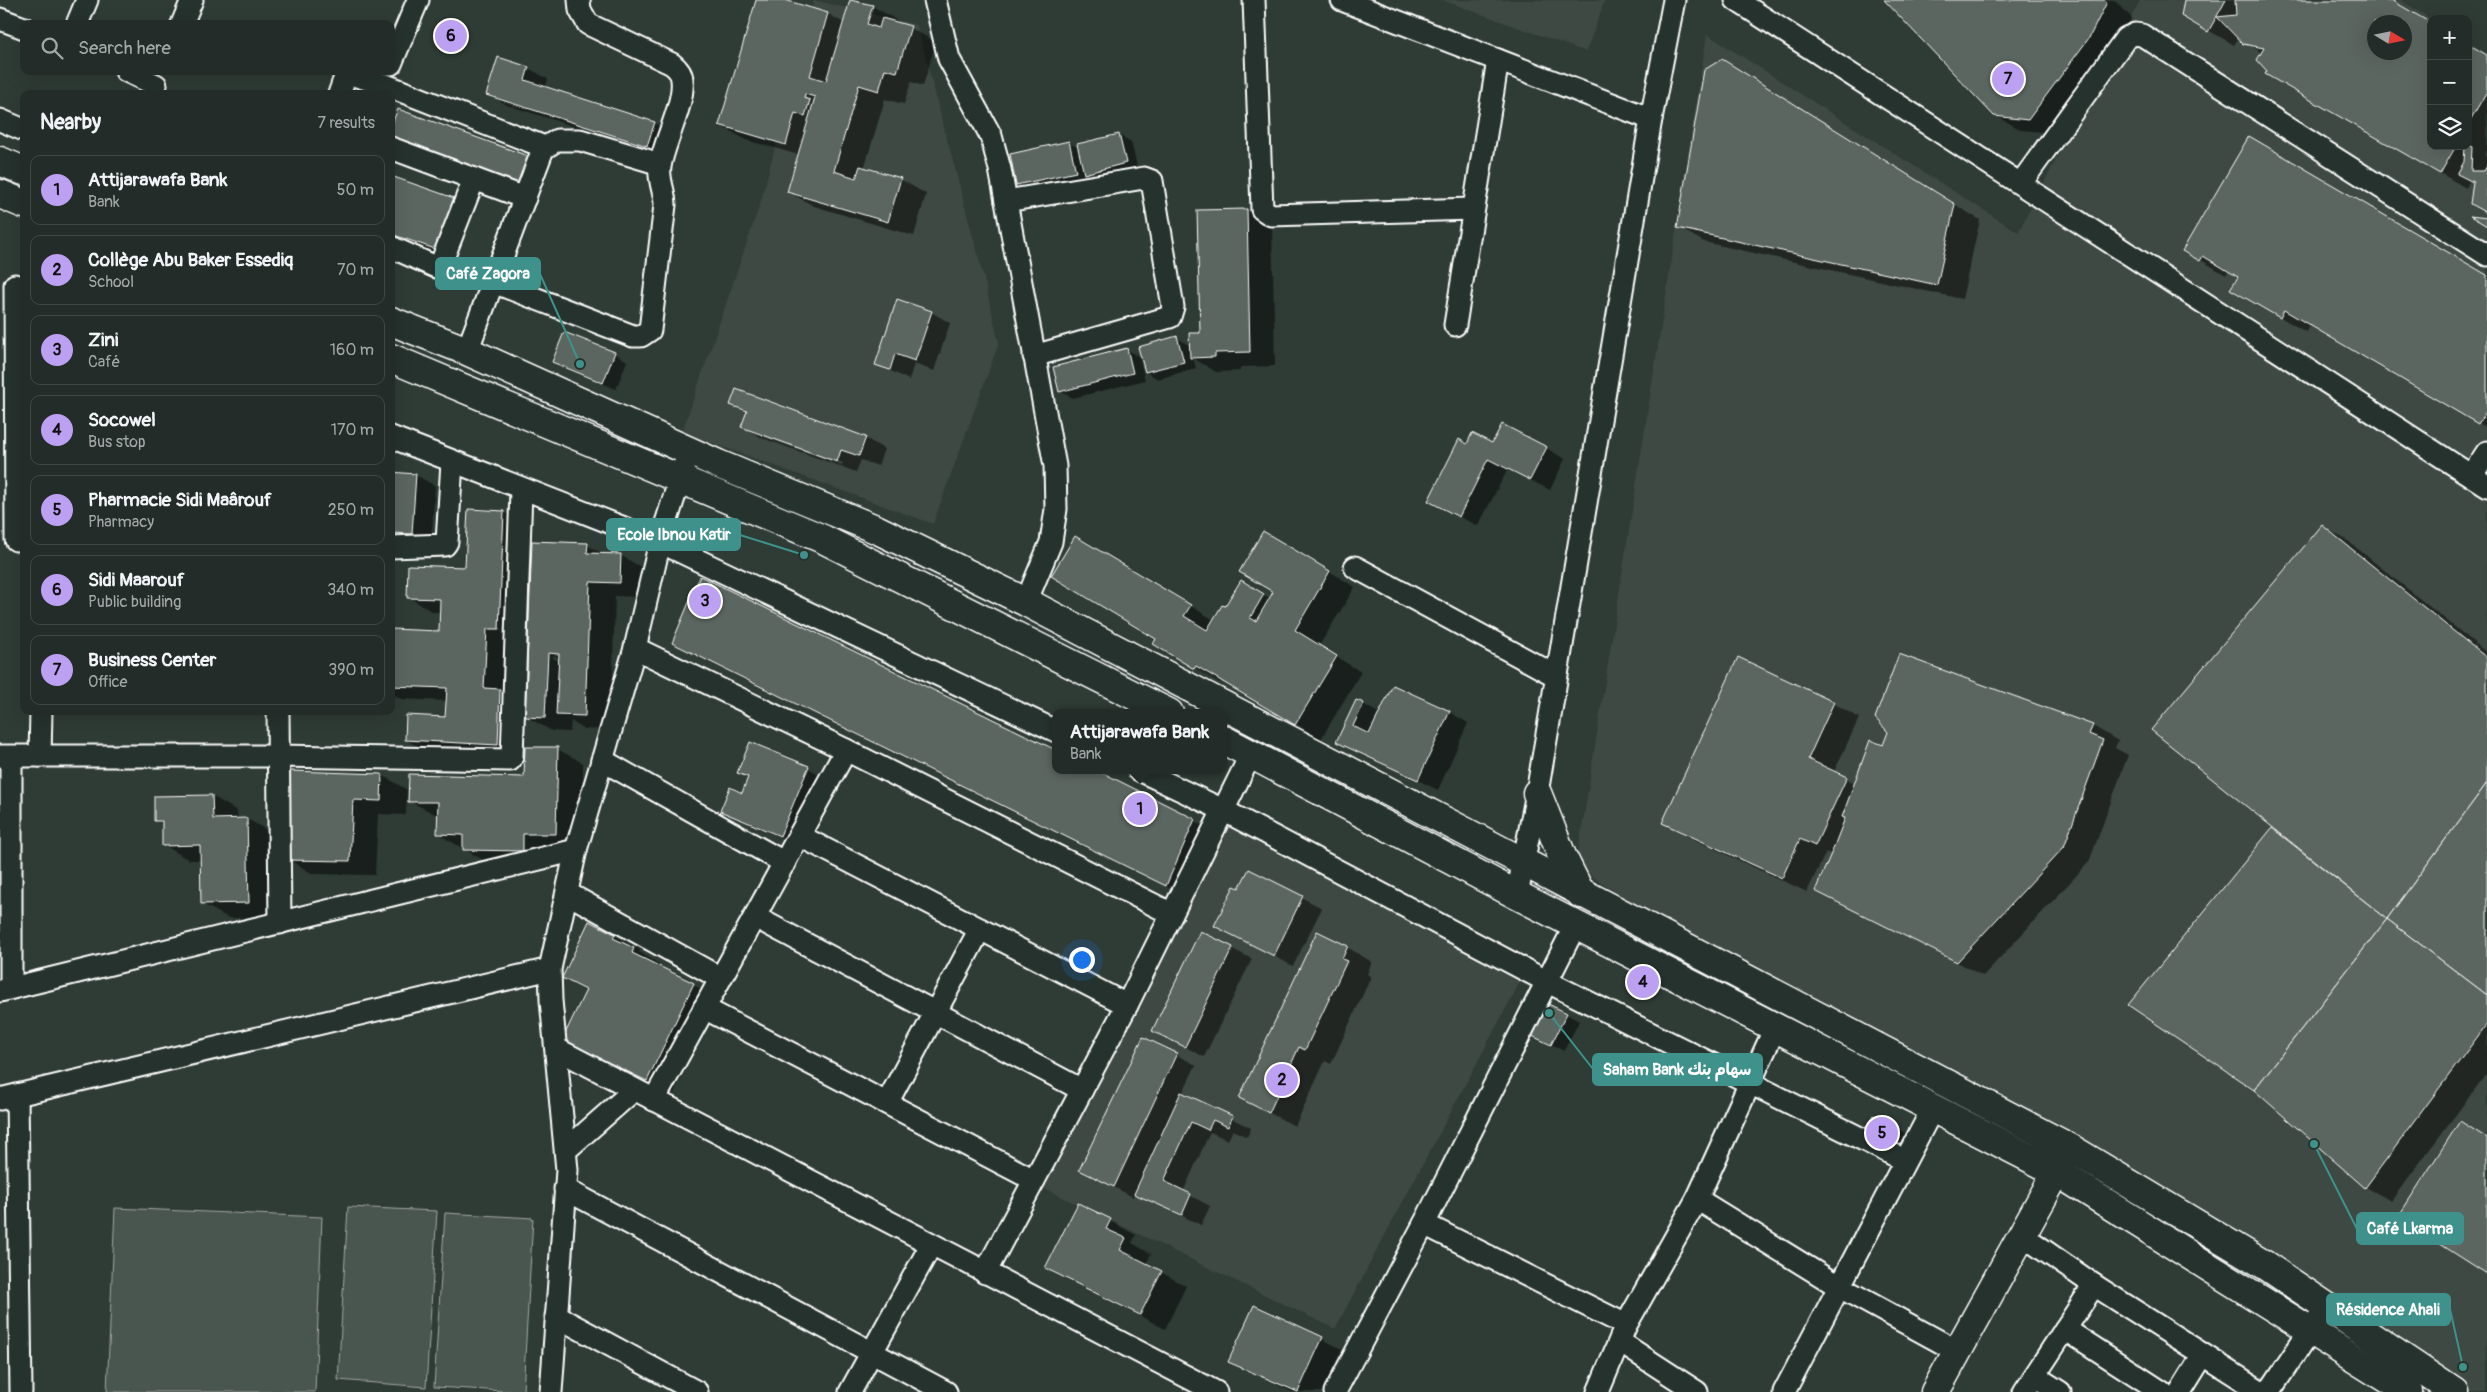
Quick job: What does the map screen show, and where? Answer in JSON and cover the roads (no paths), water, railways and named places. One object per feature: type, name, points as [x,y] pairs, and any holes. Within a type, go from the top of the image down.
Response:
[{"type":"street","points":[[79,20],[87,0]]},
{"type":"street","points":[[184,20],[192,0]]},
{"type":"street","points":[[395,55],[418,0]]},
{"type":"street","points":[[493,282],[633,336],[646,334],[652,322],[665,205],[664,187],[659,175],[660,164],[673,127],[682,89],[682,80],[679,70],[672,64],[588,24],[580,10],[579,0]]},
{"type":"street","points":[[935,0],[949,59],[991,136],[1006,201],[1054,466],[1056,509],[1051,542],[1026,602]]},
{"type":"street","points":[[1254,0],[1262,209],[1264,212],[1271,215],[1472,209]]},
{"type":"street","points":[[1342,0],[1652,119]]},
{"type":"street","points":[[1517,895],[1537,793],[1674,0]]},
{"type":"street","points":[[1736,0],[2479,480],[2487,452]]},
{"type":"street","points":[[0,18],[20,26]]},
{"type":"street","points":[[2021,183],[2126,38],[2135,34],[2142,35],[2487,255]]},
{"type":"street","points":[[1455,325],[1472,209],[1498,60]]},
{"type":"street","points":[[136,75],[156,83]]},
{"type":"street","points":[[340,90],[345,77],[348,75]]},
{"type":"street","points":[[353,75],[389,86],[542,146],[543,149]]},
{"type":"street","points":[[0,120],[20,128]]},
{"type":"street","points":[[467,352],[543,149],[558,140],[568,138],[660,164]]},
{"type":"street","points":[[395,149],[525,198]]},
{"type":"street","points":[[0,161],[20,169]]},
{"type":"street","points":[[1006,201],[1144,178],[1152,181],[1173,307],[1170,317],[1034,356]]},
{"type":"street","points":[[395,249],[436,267],[440,266],[474,179]]},
{"type":"street","points":[[0,194],[20,202]]},
{"type":"street","points":[[13,284],[13,540]]},
{"type":"street","points":[[395,323],[878,530],[1026,602],[1581,894],[2070,1148],[2265,1265],[2454,1392]]},
{"type":"street","points":[[395,360],[823,539],[1161,709]]},
{"type":"street","points":[[395,439],[521,490],[660,542],[1052,729]]},
{"type":"street","points":[[551,1392],[566,1150],[551,1000],[550,969],[576,850],[635,648],[660,542],[689,450]]},
{"type":"street","points":[[395,547],[445,545],[447,542],[452,462]]},
{"type":"street","points":[[521,490],[512,757],[510,760],[277,756],[5,756],[6,990],[576,850]]},
{"type":"street","points":[[1355,567],[1556,676]]},
{"type":"street","points":[[635,648],[846,750],[1172,914]]},
{"type":"street","points":[[40,756],[41,715]]},
{"type":"street","points":[[278,715],[280,923]]},
{"type":"street","points":[[1227,742],[1517,895],[2057,1172],[2408,1392]]},
{"type":"street","points":[[654,1100],[846,750]]},
{"type":"street","points":[[985,1273],[1127,1005],[1250,754]]},
{"type":"street","points":[[602,760],[785,863]]},
{"type":"street","points":[[1147,774],[1223,810],[1548,982],[1904,1160]]},
{"type":"street","points":[[1537,793],[1559,849],[1581,894]]},
{"type":"street","points":[[800,836],[1127,1005]]},
{"type":"street","points":[[567,894],[720,978]]},
{"type":"street","points":[[754,917],[1082,1090]]},
{"type":"street","points":[[1335,1392],[1424,1224],[1576,924]]},
{"type":"street","points":[[887,1103],[980,929]]},
{"type":"street","points":[[21,1392],[8,1097],[550,969]]},
{"type":"street","points":[[704,1008],[1034,1180]]},
{"type":"street","points":[[1598,1392],[1623,1334],[1696,1199],[1775,1028]]},
{"type":"street","points":[[556,1049],[1216,1392]]},
{"type":"street","points":[[566,1150],[634,1090]]},
{"type":"street","points":[[1784,1392],[1904,1160],[1933,1108]]},
{"type":"street","points":[[1935,1392],[2070,1148]]},
{"type":"street","points":[[565,1189],[946,1392]]},
{"type":"street","points":[[1696,1199],[1838,1286],[1957,1351]]},
{"type":"street","points":[[1424,1224],[1623,1334],[1697,1392]]},
{"type":"street","points":[[2022,1235],[2094,1285],[2262,1392]]},
{"type":"street","points":[[850,1392],[870,1353],[932,1245]]},
{"type":"street","points":[[2060,1392],[2029,1384],[2094,1285]]},
{"type":"street","points":[[2269,1392],[2326,1307]]},
{"type":"street","points":[[556,1316],[697,1392]]},
{"type":"street","points":[[2065,1329],[2162,1392]]},
{"type":"street","points":[[2180,1392],[2204,1356]]},
{"type":"place","name":"Sidi Maarouf","points":[[451,36]]},
{"type":"place","name":"Business Center","points":[[2008,79]]},
{"type":"place","name":"Café Zagora","points":[[580,364]]},
{"type":"place","name":"Ecole Ibnou Katir","points":[[804,555]]},
{"type":"place","name":"Zini","points":[[705,601]]},
{"type":"place","name":"Attijarawafa Bank","points":[[1140,809]]},
{"type":"place","name":"Socowel","points":[[1643,982]]},
{"type":"place","name":"Saham Bank سهام بنك","points":[[1549,1013]]},
{"type":"place","name":"Collège Abu Baker Essediq","points":[[1282,1080]]},
{"type":"place","name":"Pharmacie Sidi Maârouf","points":[[1882,1133]]},
{"type":"place","name":"Café Lkarma","points":[[2314,1144]]},
{"type":"place","name":"Résidence Ahali","points":[[2463,1367]]}]
